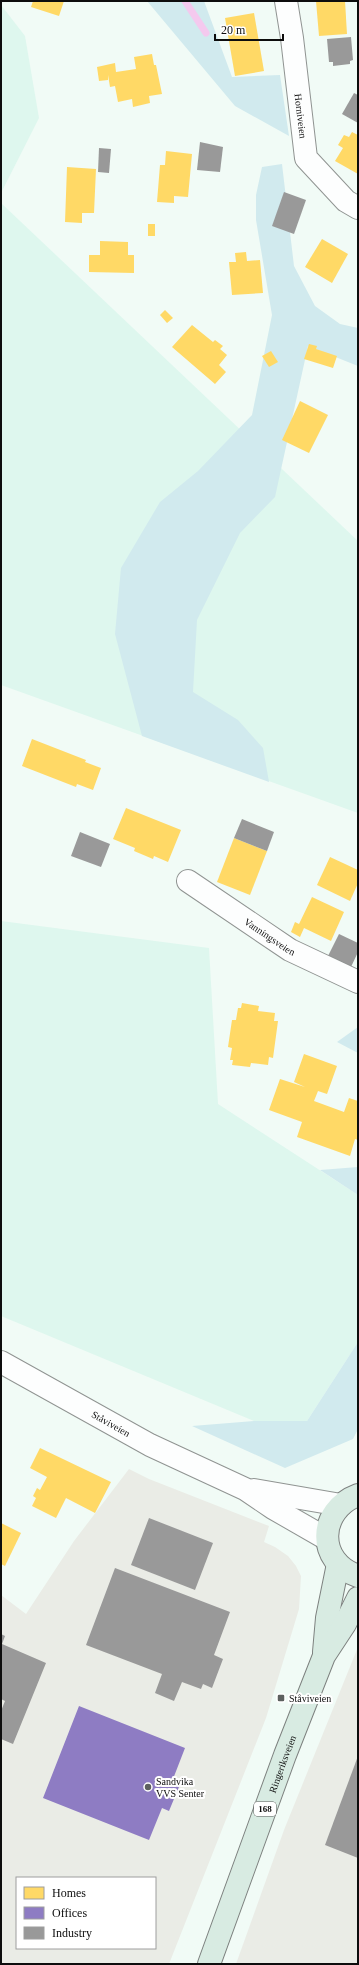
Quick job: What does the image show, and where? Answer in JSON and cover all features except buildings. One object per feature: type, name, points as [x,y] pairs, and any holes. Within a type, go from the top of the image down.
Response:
[{"type":"main road","points":[[349,1500],[333,1514],[328,1526],[327,1539],[333,1556],[338,1564],[345,1570],[358,1576]]},
{"type":"main road","name":"Ringeriksveien","points":[[324,1656],[327,1618],[338,1564]]},
{"type":"main road","name":"Ringeriksveien","points":[[209,1964],[285,1755],[324,1656],[345,1624],[358,1598]]},
{"type":"street","name":"Horniveien","points":[[286,1],[292,38],[306,158],[346,201],[358,208]]},
{"type":"street","name":"Vanningsveien","points":[[188,882],[290,950],[358,982]]},
{"type":"street","name":"Ståviveien","points":[[1,1362],[150,1445],[245,1489],[273,1508],[327,1539]]},
{"type":"street","name":"Ståviveien","points":[[245,1489],[349,1500]]},
{"type":"shaded area","points":[[147,1],[204,1],[232,77],[280,75],[289,136],[235,106]]},
{"type":"shaded area","points":[[282,164],[294,266],[315,306],[340,324],[358,328],[358,366],[308,346],[275,497],[240,533],[197,620],[193,692],[238,720],[263,748],[269,782],[142,736],[115,634],[121,568],[160,502],[198,471],[252,415],[272,315],[256,220],[256,195],[262,167]]},
{"type":"shaded area","points":[[358,1027],[358,1053],[337,1042]]},
{"type":"shaded area","points":[[358,1167],[358,1195],[320,1170]]},
{"type":"shaded area","points":[[358,1342],[358,1429],[353,1439],[285,1468],[192,1426],[254,1421],[307,1421]]},
{"type":"shaded area","points":[[129,1469],[149,1479],[269,1526],[264,1542],[275,1547],[288,1556],[296,1566],[301,1576],[299,1609],[266,1718],[169,1964],[1,1964],[1,1595],[26,1614],[74,1541]]},
{"type":"shaded area","points":[[358,1647],[358,1964],[236,1964],[284,1830]]},
{"type":"green space","points":[[1,5],[25,36],[39,118],[1,193]]},
{"type":"green space","points":[[1,203],[358,541],[358,813],[1,685]]},
{"type":"green space","points":[[1,921],[209,948],[218,1104],[358,1195],[358,1342],[307,1421],[254,1421],[1,1316]]},
{"type":"waterway","points":[[185,1],[206,33]]},
{"type":"place","name":"Ståviveien","points":[[281,1698]]},
{"type":"place","name":"Sandvika VVS Senter","points":[[148,1787]]}]
